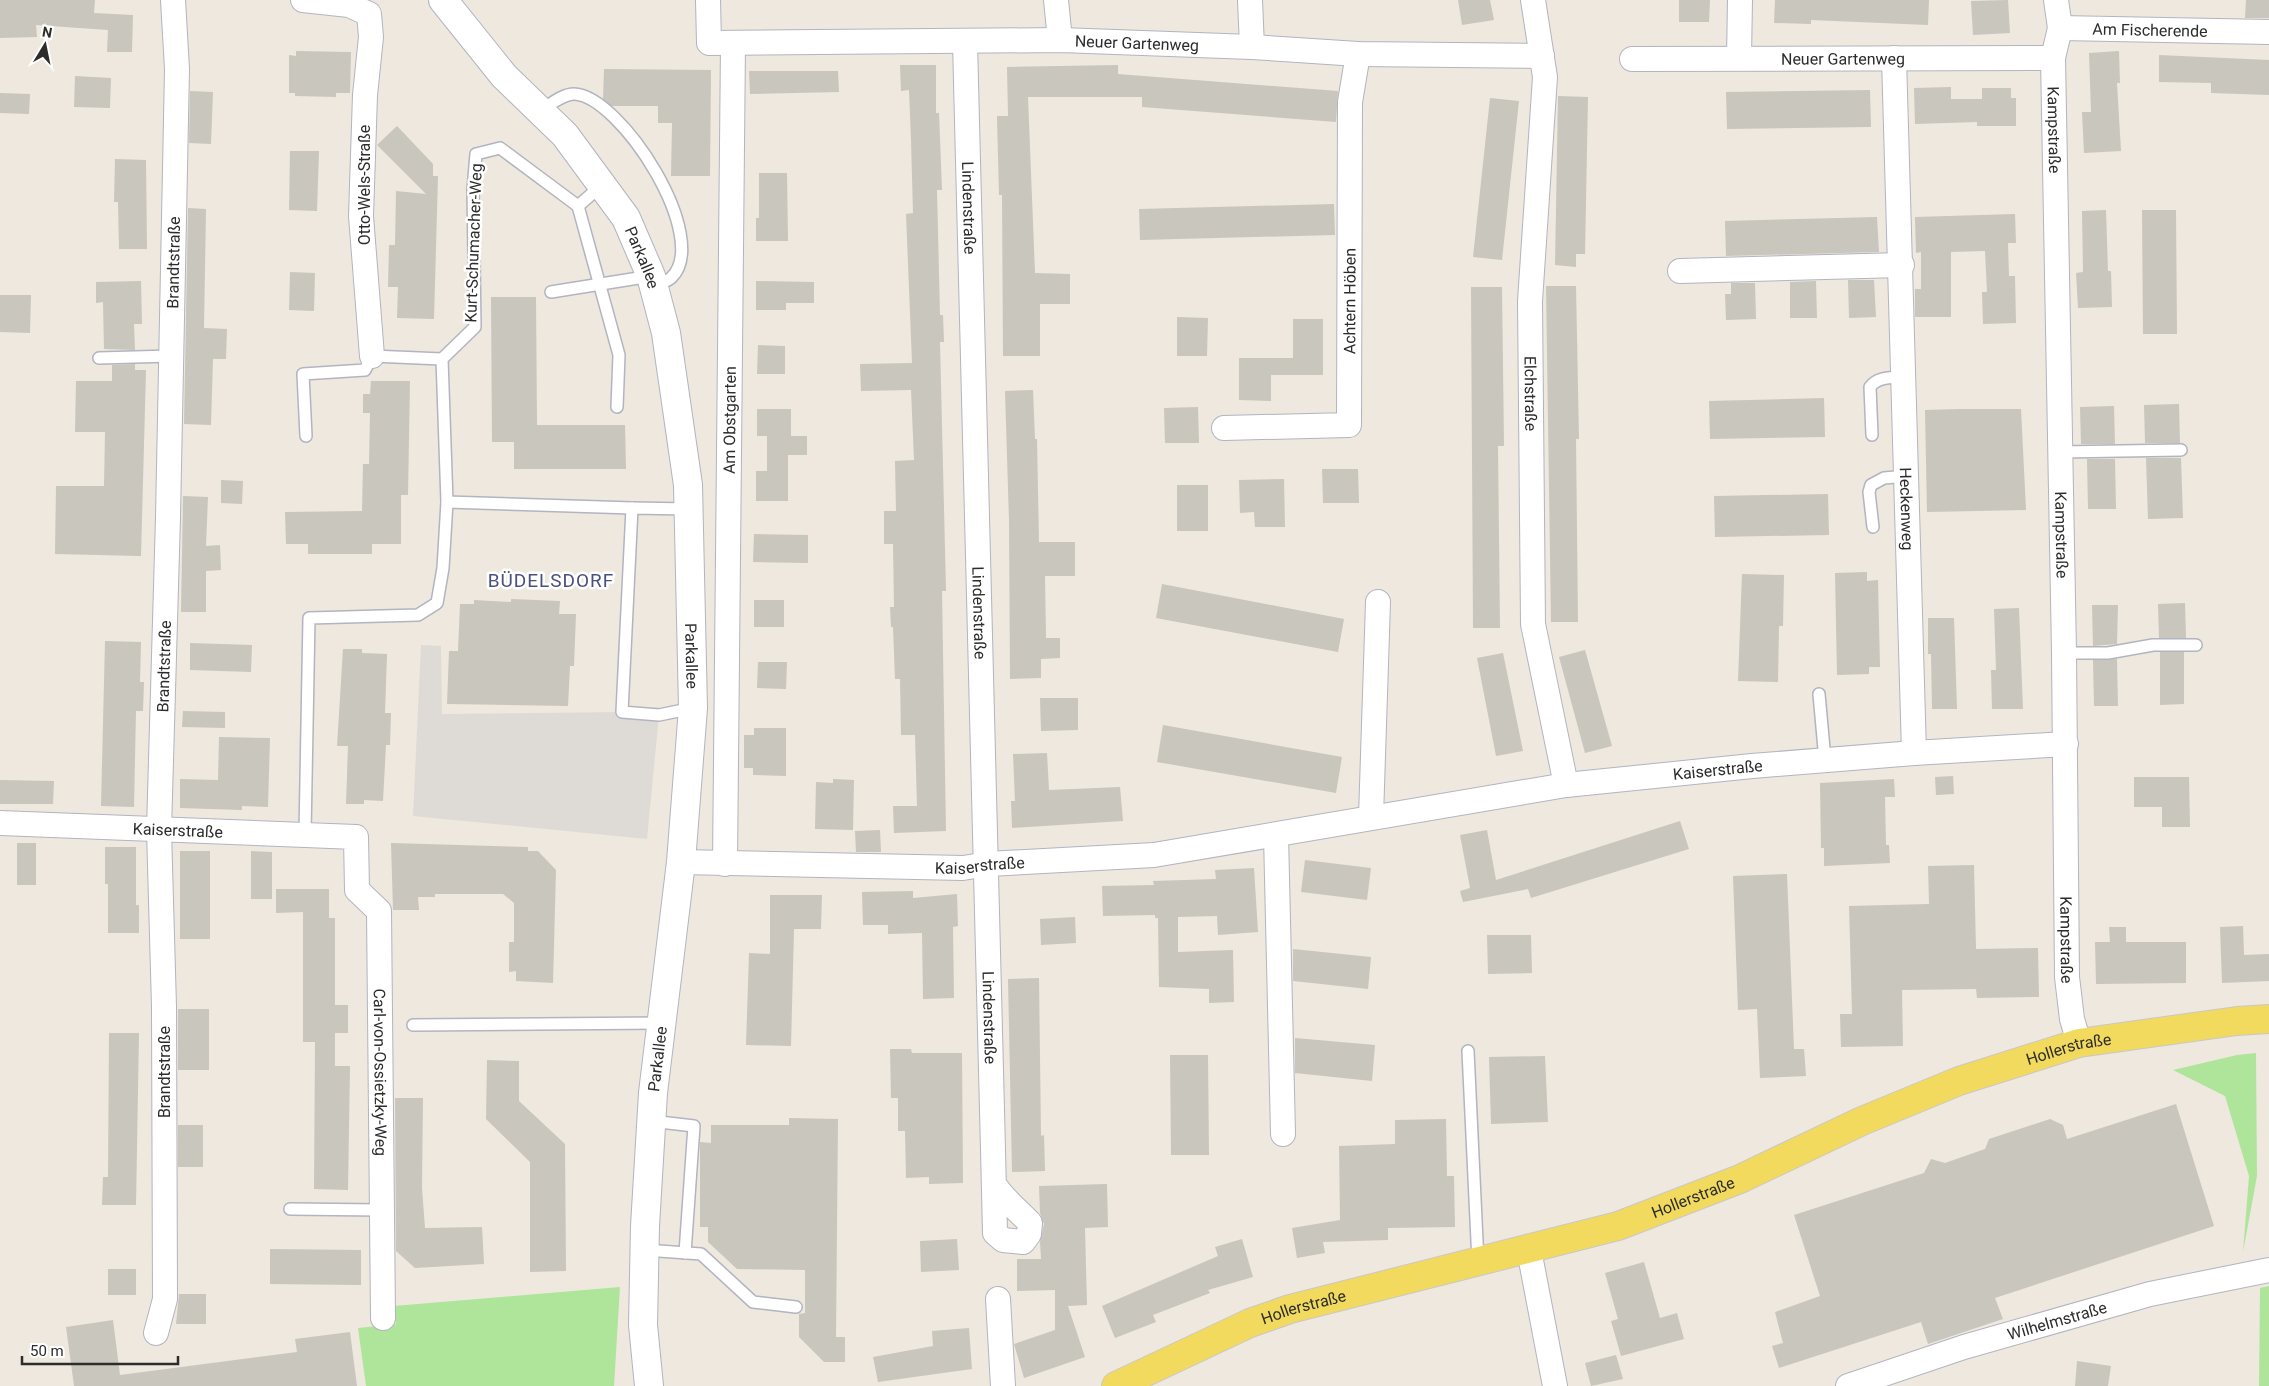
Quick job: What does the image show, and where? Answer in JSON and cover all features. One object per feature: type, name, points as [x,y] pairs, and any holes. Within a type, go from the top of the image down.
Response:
[{"type":"main road","name":"Hollerstraße","points":[[1116,1386],[1250,1323],[1290,1309],[1618,1226],[1740,1179],[1862,1121],[1959,1081],[2079,1043],[2237,1021],[2269,1019]]},
{"type":"street","name":"Brandtstraße","points":[[156,1333],[165,1300],[164,1007],[159,830],[176,69],[173,0]]},
{"type":"street","points":[[303,0],[369,7]]},
{"type":"street","name":"Parkallee","points":[[443,0],[504,76],[565,135],[626,218],[652,281],[666,332],[688,485],[693,708],[681,862],[651,1121],[643,1325],[649,1386]]},
{"type":"street","points":[[708,0],[709,43],[732,43]]},
{"type":"street","points":[[1056,0],[1060,40]]},
{"type":"street","points":[[1250,0],[1252,47]]},
{"type":"street","name":"Elchstraße","points":[[1533,0],[1545,77],[1530,301],[1533,624],[1566,785]]},
{"type":"street","points":[[1739,58],[1740,0]]},
{"type":"street","points":[[2056,0],[2060,28]]},
{"type":"street","name":"Otto-Wels-Straße","points":[[369,7],[371,37],[365,95],[361,216],[372,356]]},
{"type":"street","name":"Am Fischerende","points":[[2060,28],[2269,32]]},
{"type":"street","name":"Kampstraße","points":[[2060,28],[2053,58],[2066,744],[2068,977],[2072,1019],[2079,1043]]},
{"type":"street","name":"Neuer Gartenweg","points":[[732,43],[1060,40],[1252,47],[1358,54],[1542,56]]},
{"type":"street","name":"Lindenstraße","points":[[965,42],[988,864],[994,1184]]},
{"type":"street","name":"Am Obstgarten","points":[[725,864],[732,43]]},
{"type":"street","name":"Achtern Höben","points":[[1224,428],[1349,425],[1350,102],[1358,54]]},
{"type":"street","name":"Heckenweg","points":[[1894,58],[1902,265],[1914,753]]},
{"type":"street","name":"Neuer Gartenweg","points":[[1632,59],[2053,58]]},
{"type":"street","points":[[1680,271],[1902,265]]},
{"type":"street","points":[[1371,817],[1378,602]]},
{"type":"street","name":"Kaiserstraße","points":[[681,862],[963,868],[988,864],[1154,855],[1566,785],[1824,760],[2066,744]]},
{"type":"street","name":"Kaiserstraße","points":[[0,823],[356,837]]},
{"type":"street","points":[[1276,835],[1283,1134]]},
{"type":"street","name":"Carl-von-Ossietzky-Weg","points":[[356,837],[357,890],[379,911],[380,1210],[383,1318]]},
{"type":"street","points":[[1528,1250],[1555,1386]]},
{"type":"street","name":"Wilhelmstraße","points":[[1848,1386],[1964,1347],[2150,1294],[2269,1270]]},
{"type":"street","points":[[998,1299],[1003,1386]]},
{"type":"lane","points":[[540,111],[567,95],[582,95],[614,118],[648,160],[672,202],[679,224],[681,243],[676,272],[667,281],[551,292]]},
{"type":"lane","name":"Kurt-Schumacher-Weg","points":[[442,359],[475,327],[473,189],[476,154],[500,148],[578,206]]},
{"type":"lane","points":[[602,184],[578,206],[619,355],[617,407]]},
{"type":"lane","points":[[99,358],[171,356]]},
{"type":"lane","points":[[305,834],[309,618],[418,615],[437,603],[442,568],[447,502],[442,359],[372,356],[365,370],[303,374],[306,436]]},
{"type":"lane","points":[[1872,435],[1870,388],[1874,382],[1882,378],[1904,377]]},
{"type":"lane","points":[[2061,452],[2181,450]]},
{"type":"lane","points":[[1873,526],[1869,492],[1871,485],[1884,478],[1907,476]]},
{"type":"lane","points":[[447,502],[688,509]]},
{"type":"lane","points":[[632,508],[622,712],[659,715],[693,708]]},
{"type":"lane","points":[[2064,653],[2108,653],[2153,645],[2196,644]]},
{"type":"lane","points":[[1819,694],[1824,760]]},
{"type":"lane","points":[[412,1025],[661,1023]]},
{"type":"lane","points":[[1468,1051],[1478,1262]]},
{"type":"lane","points":[[651,1121],[694,1126],[685,1253]]},
{"type":"lane","points":[[290,1209],[380,1210]]},
{"type":"lane","points":[[645,1250],[702,1254],[753,1302],[796,1307]]},
{"type":"green space","points":[[2256,1053],[2257,1176],[2243,1252],[2249,1176],[2225,1096],[2173,1070],[2237,1055]]},
{"type":"green space","points":[[2269,1286],[2269,1386],[2259,1386],[2260,1288]]},
{"type":"green space","points":[[620,1287],[614,1386],[366,1386],[358,1328],[396,1324],[394,1306]]},
{"type":"shaded area","points":[[421,645],[441,646],[442,714],[622,712],[659,715],[647,839],[413,816]]},
{"type":"building","points":[[0,0],[95,0],[94,13],[133,15],[132,52],[107,52],[108,30],[36,25],[37,37],[0,38]]},
{"type":"building","points":[[1458,0],[1490,0],[1494,20],[1462,25]]},
{"type":"building","points":[[1679,0],[1710,0],[1709,22],[1679,22]]},
{"type":"building","points":[[1775,0],[1929,0],[1928,25],[1811,20],[1811,24],[1774,23]]},
{"type":"building","points":[[2008,0],[2010,33],[1973,35],[1971,1]]},
{"type":"building","points":[[2246,0],[2269,0],[2269,18],[2245,18]]},
{"type":"building","points":[[296,51],[351,52],[350,93],[336,93],[336,97],[295,96],[295,93],[289,93],[289,55],[296,56]]},
{"type":"building","points":[[2119,51],[2120,83],[2117,83],[2121,151],[2084,153],[2082,112],[2091,112],[2089,53]]},
{"type":"building","points":[[2159,55],[2269,60],[2269,95],[2211,93],[2211,83],[2159,82]]},
{"type":"building","points":[[900,65],[936,65],[936,113],[939,113],[942,190],[937,190],[940,315],[943,315],[944,342],[940,342],[946,591],[942,591],[946,831],[894,833],[893,806],[917,806],[915,735],[901,735],[900,679],[895,679],[893,627],[891,627],[890,607],[894,607],[893,544],[884,544],[884,511],[896,511],[895,461],[914,460],[911,390],[861,391],[860,364],[912,363],[906,214],[913,213],[909,90],[901,91]]},
{"type":"building","points":[[1118,65],[1118,74],[1338,91],[1336,122],[1142,107],[1142,97],[1028,97],[1035,273],[1070,274],[1070,304],[1040,304],[1040,356],[1003,356],[1002,195],[999,195],[997,116],[1008,116],[1007,67]]},
{"type":"building","points":[[604,69],[711,70],[710,176],[671,176],[672,123],[658,123],[658,106],[611,106],[603,99]]},
{"type":"building","points":[[749,71],[838,71],[839,92],[750,94]]},
{"type":"building","points":[[75,76],[111,78],[110,108],[74,107]]},
{"type":"building","points":[[1951,87],[1951,99],[1982,99],[1982,88],[2011,88],[2011,98],[2016,98],[2016,126],[1977,126],[1977,122],[1915,124],[1914,88]]},
{"type":"building","points":[[1870,90],[1871,127],[1727,129],[1726,92]]},
{"type":"building","points":[[190,91],[213,92],[211,144],[189,143]]},
{"type":"building","points":[[0,93],[30,94],[29,114],[0,113]]},
{"type":"building","points":[[1558,96],[1588,97],[1585,254],[1576,254],[1576,267],[1555,265]]},
{"type":"building","points":[[1490,98],[1519,101],[1502,260],[1473,257]]},
{"type":"building","points":[[397,126],[433,164],[433,176],[438,176],[434,319],[397,318],[398,287],[388,287],[389,245],[395,245],[396,191],[426,194],[377,145]]},
{"type":"building","points":[[290,151],[319,151],[317,211],[289,210]]},
{"type":"building","points":[[115,159],[146,160],[147,249],[119,249],[118,202],[114,202]]},
{"type":"building","points":[[759,173],[787,173],[788,241],[756,241],[756,218],[759,218]]},
{"type":"building","points":[[1334,204],[1335,235],[1140,240],[1139,209]]},
{"type":"building","points":[[188,208],[206,209],[204,328],[227,329],[226,359],[213,359],[211,425],[184,424]]},
{"type":"building","points":[[2106,210],[2108,271],[2111,271],[2112,307],[2078,308],[2076,273],[2083,272],[2082,211]]},
{"type":"building","points":[[2142,210],[2176,210],[2177,334],[2143,334]]},
{"type":"building","points":[[2015,214],[2016,243],[2008,243],[2009,276],[2015,276],[2016,323],[1983,324],[1982,292],[1987,292],[1985,251],[1951,252],[1951,317],[1915,317],[1915,289],[1921,289],[1921,252],[1916,253],[1915,217]]},
{"type":"building","points":[[1877,217],[1879,252],[1726,256],[1725,221]]},
{"type":"building","points":[[290,272],[315,273],[314,311],[289,310]]},
{"type":"building","points":[[1848,280],[1874,280],[1876,317],[1849,318]]},
{"type":"building","points":[[141,281],[142,324],[134,324],[135,350],[104,349],[103,302],[96,303],[96,282]]},
{"type":"building","points":[[756,281],[814,282],[814,303],[786,303],[786,310],[756,310]]},
{"type":"building","points":[[1816,281],[1817,318],[1790,318],[1790,282]]},
{"type":"building","points":[[1731,283],[1755,283],[1756,319],[1726,320],[1725,294],[1731,294]]},
{"type":"building","points":[[1546,286],[1576,286],[1579,439],[1576,439],[1578,622],[1551,622]]},
{"type":"building","points":[[1471,287],[1502,287],[1504,446],[1498,446],[1500,628],[1473,628]]},
{"type":"building","points":[[0,295],[31,295],[30,333],[0,332]]},
{"type":"building","points":[[491,297],[536,297],[537,425],[625,425],[626,469],[514,469],[514,442],[492,442]]},
{"type":"building","points":[[1177,317],[1208,318],[1207,356],[1177,356]]},
{"type":"building","points":[[1293,319],[1323,319],[1323,375],[1271,375],[1271,401],[1239,400],[1239,358],[1293,358]]},
{"type":"building","points":[[758,345],[785,346],[785,374],[757,374]]},
{"type":"building","points":[[135,364],[135,370],[146,370],[141,556],[55,554],[56,486],[104,486],[105,432],[75,432],[76,381],[112,381],[112,365]]},
{"type":"building","points":[[371,381],[410,381],[408,495],[401,495],[401,544],[372,544],[372,554],[308,554],[308,544],[286,544],[285,512],[362,511],[363,464],[369,464],[370,413],[363,413],[363,394],[370,394]]},
{"type":"building","points":[[1033,390],[1035,439],[1037,439],[1039,542],[1075,542],[1075,576],[1045,576],[1046,638],[1060,638],[1060,658],[1041,659],[1041,678],[1010,679],[1009,521],[1005,391]]},
{"type":"building","points":[[1824,398],[1825,437],[1710,439],[1709,401]]},
{"type":"building","points":[[2179,404],[2180,443],[2145,443],[2144,405]]},
{"type":"building","points":[[2114,406],[2115,444],[2081,444],[2080,407]]},
{"type":"building","points":[[1198,407],[1199,443],[1165,443],[1164,408]]},
{"type":"building","points":[[757,409],[791,409],[791,436],[807,436],[807,455],[788,455],[788,501],[756,501],[756,471],[767,471],[767,436],[757,436]]},
{"type":"building","points":[[2021,409],[2026,510],[1927,512],[1925,410]]},
{"type":"building","points":[[2146,458],[2181,458],[2183,518],[2148,519]]},
{"type":"building","points":[[2087,459],[2115,459],[2116,509],[2088,509]]},
{"type":"building","points":[[1322,469],[1358,469],[1359,503],[1323,503]]},
{"type":"building","points":[[1284,479],[1285,527],[1255,527],[1254,512],[1240,513],[1239,480]]},
{"type":"building","points":[[221,480],[243,481],[242,504],[221,503]]},
{"type":"building","points":[[1177,485],[1208,485],[1208,531],[1177,531]]},
{"type":"building","points":[[1828,494],[1829,535],[1715,537],[1714,496]]},
{"type":"building","points":[[183,496],[208,497],[206,546],[220,545],[221,570],[206,571],[206,612],[181,612]]},
{"type":"building","points":[[754,534],[808,535],[808,563],[753,562]]},
{"type":"building","points":[[1867,572],[1867,581],[1878,580],[1880,667],[1869,667],[1869,674],[1837,675],[1835,573]]},
{"type":"building","points":[[1742,574],[1784,575],[1783,626],[1779,626],[1778,682],[1738,681]]},
{"type":"building","points":[[1162,584],[1344,619],[1338,652],[1156,618]]},
{"type":"building","points":[[511,599],[560,601],[559,614],[576,614],[574,666],[570,666],[568,706],[447,704],[449,651],[458,651],[460,604],[474,604],[474,600],[511,602]]},
{"type":"building","points":[[754,600],[784,600],[784,627],[754,627]]},
{"type":"building","points":[[2185,603],[2186,638],[2159,638],[2158,604]]},
{"type":"building","points":[[2092,605],[2118,605],[2117,644],[2093,646]]},
{"type":"building","points":[[2019,608],[2023,709],[1992,709],[1991,670],[1996,670],[1994,609]]},
{"type":"building","points":[[1928,618],[1954,618],[1957,709],[1932,709],[1931,654],[1928,654]]},
{"type":"building","points":[[105,641],[141,642],[140,682],[144,682],[143,711],[136,711],[134,807],[101,806]]},
{"type":"building","points":[[190,643],[252,645],[251,672],[190,670]]},
{"type":"building","points":[[343,649],[362,649],[362,653],[387,654],[385,713],[391,713],[390,745],[386,745],[383,801],[364,800],[364,804],[346,804],[348,746],[337,746]]},
{"type":"building","points":[[1585,650],[1612,746],[1585,753],[1559,657]]},
{"type":"building","points":[[2160,652],[2184,652],[2184,704],[2160,705]]},
{"type":"building","points":[[1503,653],[1523,751],[1496,756],[1477,658]]},
{"type":"building","points":[[2117,659],[2118,706],[2094,706],[2093,660]]},
{"type":"building","points":[[758,662],[787,662],[786,689],[757,688]]},
{"type":"building","points":[[1040,698],[1078,698],[1078,730],[1041,731]]},
{"type":"building","points":[[183,711],[225,712],[225,728],[182,727]]},
{"type":"building","points":[[1163,725],[1342,757],[1336,793],[1157,762]]},
{"type":"building","points":[[754,728],[786,728],[786,776],[753,775],[753,768],[744,768],[744,735],[754,735]]},
{"type":"building","points":[[219,737],[270,738],[268,807],[242,806],[242,810],[180,808],[180,779],[218,780]]},
{"type":"building","points":[[1047,753],[1049,790],[1120,787],[1123,821],[1012,828],[1011,801],[1015,801],[1013,754]]},
{"type":"building","points":[[1953,776],[1954,794],[1936,795],[1935,777]]},
{"type":"building","points":[[2134,777],[2189,777],[2190,827],[2162,827],[2162,807],[2134,807]]},
{"type":"building","points":[[833,779],[854,780],[853,830],[815,829],[816,782],[833,783]]},
{"type":"building","points":[[1894,779],[1895,797],[1885,797],[1886,845],[1889,845],[1890,863],[1824,866],[1824,848],[1821,848],[1820,783]]},
{"type":"building","points":[[0,780],[54,781],[53,804],[0,804]]},
{"type":"building","points":[[1680,821],[1689,849],[1531,898],[1528,889],[1463,902],[1460,891],[1470,888],[1460,835],[1487,830],[1496,880]]},
{"type":"building","points":[[880,830],[881,852],[856,852],[855,831]]},
{"type":"building","points":[[17,843],[36,843],[36,885],[17,885]]},
{"type":"building","points":[[391,843],[528,847],[528,851],[538,851],[556,870],[553,983],[516,981],[516,971],[509,972],[509,942],[514,942],[514,903],[503,894],[435,894],[435,897],[418,897],[419,910],[393,910]]},
{"type":"building","points":[[105,847],[136,847],[136,905],[139,905],[139,933],[108,933],[108,884],[105,884]]},
{"type":"building","points":[[180,851],[210,851],[210,939],[180,939]]},
{"type":"building","points":[[251,851],[272,852],[272,899],[251,899]]},
{"type":"building","points":[[1305,860],[1371,868],[1367,900],[1301,892]]},
{"type":"building","points":[[1974,865],[1976,949],[2038,948],[2039,997],[1977,998],[1976,989],[1902,990],[1903,1046],[1841,1047],[1840,1014],[1852,1014],[1849,906],[1929,904],[1928,866]]},
{"type":"building","points":[[1254,868],[1258,932],[1218,935],[1217,916],[1178,917],[1178,952],[1233,950],[1234,1002],[1209,1003],[1209,989],[1159,987],[1158,918],[1155,918],[1155,915],[1103,916],[1102,886],[1154,885],[1153,881],[1216,879],[1215,870]]},
{"type":"building","points":[[1787,874],[1794,1049],[1804,1049],[1806,1076],[1760,1078],[1757,1009],[1738,1010],[1733,876]]},
{"type":"building","points":[[276,889],[329,889],[329,918],[335,918],[335,1005],[348,1005],[348,1033],[335,1033],[335,1066],[350,1066],[348,1190],[314,1189],[315,1042],[303,1042],[303,912],[276,913]]},
{"type":"building","points":[[913,891],[913,898],[957,894],[958,926],[953,927],[954,998],[923,999],[922,933],[888,934],[888,925],[863,925],[862,892]]},
{"type":"building","points":[[770,895],[822,895],[821,929],[794,929],[791,1046],[746,1045],[749,953],[770,954]]},
{"type":"building","points":[[1075,917],[1076,943],[1041,945],[1040,919]]},
{"type":"building","points":[[2243,926],[2244,955],[2269,954],[2269,981],[2222,983],[2220,927]]},
{"type":"building","points":[[2109,927],[2126,927],[2126,942],[2186,942],[2186,983],[2096,984],[2095,942],[2110,942]]},
{"type":"building","points":[[1487,935],[1531,935],[1532,973],[1488,974]]},
{"type":"building","points":[[1293,949],[1371,957],[1368,989],[1293,981]]},
{"type":"building","points":[[1039,978],[1041,1136],[1044,1135],[1045,1171],[1012,1172],[1008,979]]},
{"type":"building","points":[[178,1009],[209,1009],[209,1070],[178,1070]]},
{"type":"building","points":[[109,1033],[139,1033],[136,1205],[102,1205],[103,1177],[108,1177]]},
{"type":"building","points":[[1295,1038],[1375,1045],[1372,1081],[1295,1073]]},
{"type":"building","points":[[890,1049],[911,1049],[912,1053],[962,1053],[963,1183],[929,1184],[929,1177],[906,1178],[905,1131],[898,1131],[898,1098],[891,1098]]},
{"type":"building","points":[[1170,1055],[1208,1055],[1209,1155],[1171,1155]]},
{"type":"building","points":[[1545,1056],[1548,1122],[1491,1124],[1489,1057]]},
{"type":"building","points":[[487,1060],[519,1061],[519,1101],[565,1144],[566,1271],[530,1272],[530,1162],[486,1119]]},
{"type":"building","points":[[395,1098],[423,1098],[422,1188],[425,1228],[482,1227],[484,1264],[415,1268],[396,1251]]},
{"type":"building","points":[[2176,1104],[2214,1226],[1995,1298],[2003,1319],[1928,1344],[1921,1322],[1779,1368],[1772,1346],[1783,1343],[1775,1312],[1820,1296],[1794,1215],[1924,1173],[1931,1159],[1945,1163],[1985,1149],[1989,1139],[2050,1119],[2063,1125],[2067,1139]]},
{"type":"building","points":[[789,1118],[838,1119],[836,1337],[845,1337],[845,1362],[824,1362],[799,1337],[799,1314],[805,1313],[805,1270],[737,1269],[708,1242],[708,1227],[700,1227],[700,1142],[711,1143],[711,1125],[789,1125]]},
{"type":"building","points":[[1446,1119],[1447,1176],[1454,1176],[1455,1227],[1388,1228],[1388,1240],[1323,1242],[1325,1253],[1297,1258],[1292,1228],[1340,1220],[1339,1146],[1395,1144],[1395,1120]]},
{"type":"building","points":[[178,1125],[203,1125],[203,1167],[178,1167]]},
{"type":"building","points":[[1107,1184],[1108,1227],[1085,1228],[1087,1305],[1068,1306],[1085,1357],[1024,1378],[1014,1344],[1055,1330],[1055,1290],[1017,1291],[1017,1259],[1041,1259],[1040,1242],[1044,1224],[1040,1213],[1039,1186]]},
{"type":"building","points":[[957,1239],[959,1270],[921,1272],[920,1241]]},
{"type":"building","points":[[1242,1239],[1253,1277],[1208,1290],[1210,1293],[1153,1315],[1156,1322],[1115,1338],[1102,1306],[1218,1256],[1215,1247]]},
{"type":"building","points":[[270,1249],[361,1250],[361,1285],[270,1284]]},
{"type":"building","points":[[1644,1262],[1660,1318],[1677,1313],[1684,1339],[1621,1356],[1611,1321],[1618,1319],[1605,1273]]},
{"type":"building","points":[[108,1269],[136,1269],[136,1295],[108,1295]]},
{"type":"building","points":[[179,1294],[206,1294],[206,1324],[176,1324]]},
{"type":"building","points":[[113,1320],[120,1375],[297,1352],[295,1339],[350,1332],[357,1386],[74,1386],[66,1327]]},
{"type":"building","points":[[969,1328],[972,1369],[878,1382],[873,1357],[933,1346],[932,1331]]},
{"type":"building","points":[[1616,1355],[1623,1379],[1591,1386],[1585,1363]]},
{"type":"building","points":[[2077,1361],[2111,1366],[2108,1386],[2075,1386]]},
{"type":"district","name":"BÜDELSDORF","points":[[551,580]]}]
